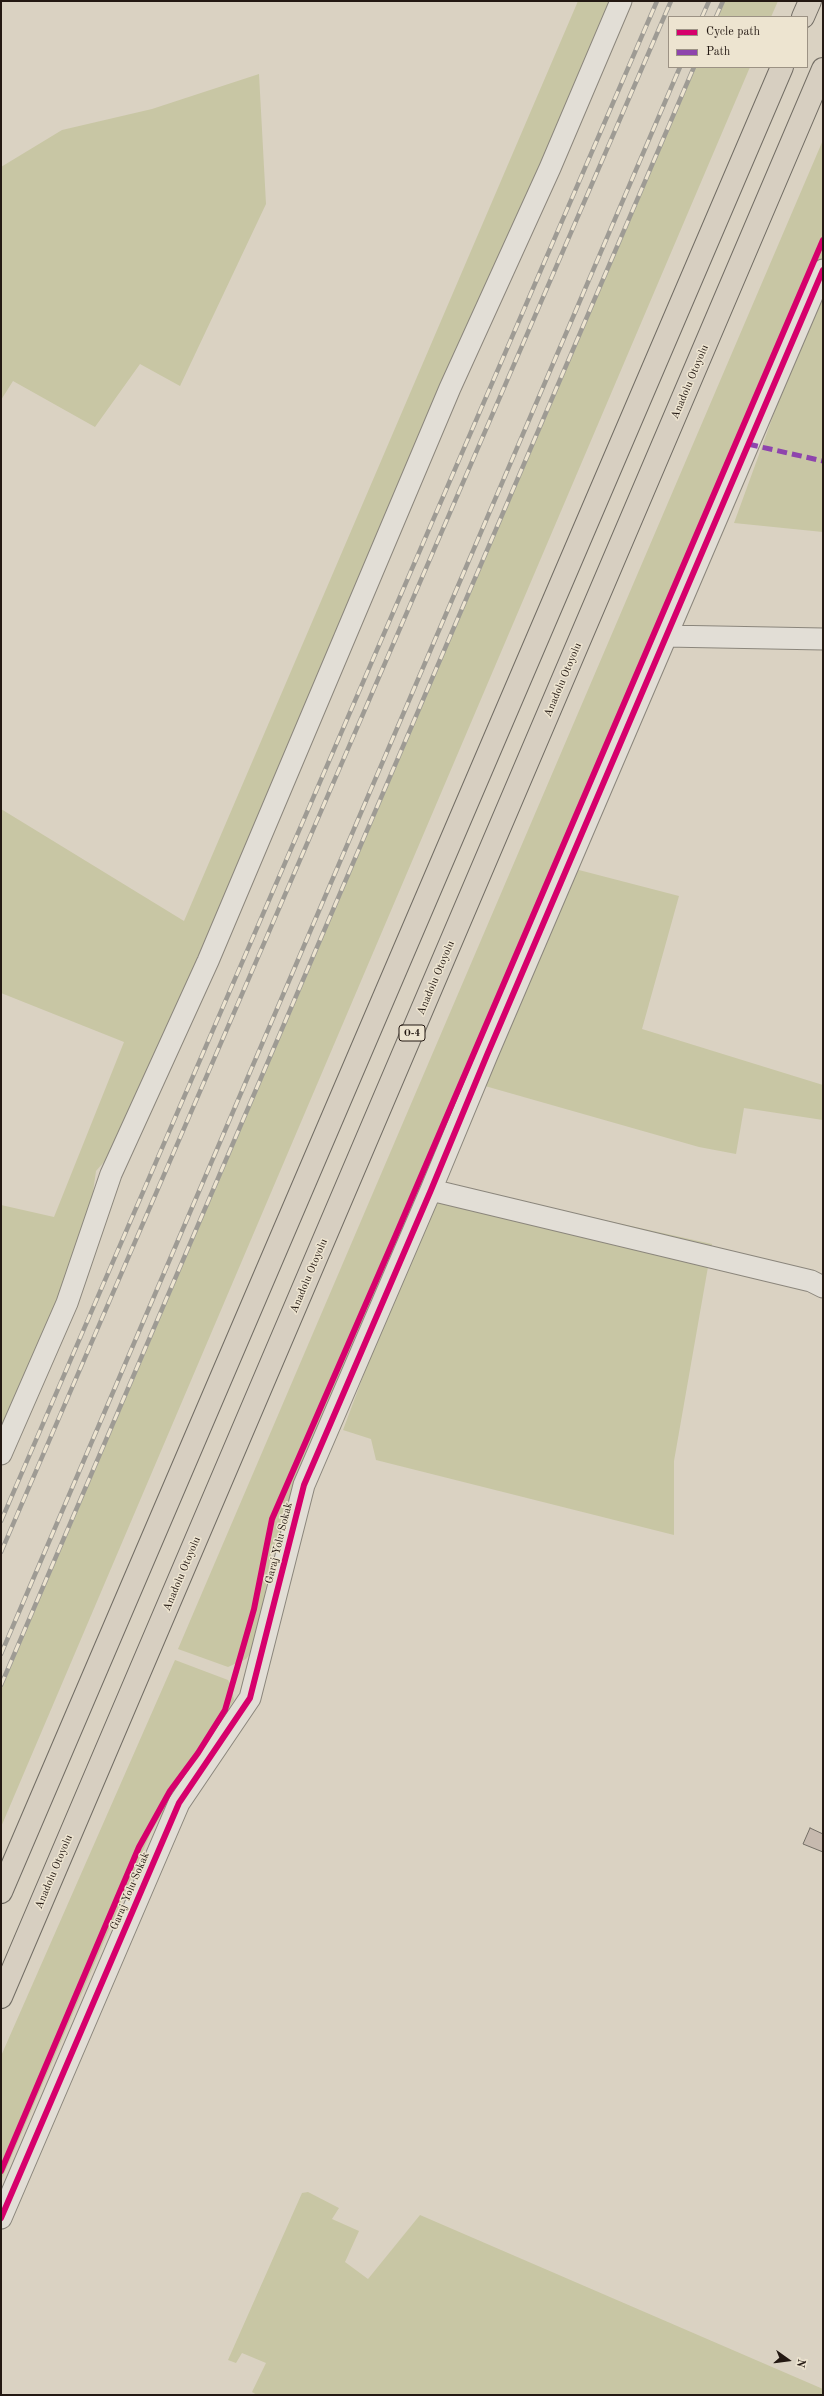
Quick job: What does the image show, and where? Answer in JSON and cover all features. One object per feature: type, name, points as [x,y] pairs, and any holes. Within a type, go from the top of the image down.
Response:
[{"type":"highway","points":[[803,16],[810,1]]},
{"type":"highway","points":[[1,1892],[782,68]]},
{"type":"highway","name":"Anadolu Otoyolu","points":[[1,1997],[823,69]]},
{"type":"street","points":[[1,1454],[67,1303],[111,1174],[208,962],[447,395],[550,168],[621,1]]},
{"type":"street","name":"Garaj Yolu Sokak","points":[[1,2218],[179,1802],[250,1698],[304,1485],[432,1190],[490,1048],[666,636],[818,297],[823,270]]},
{"type":"street","points":[[666,636],[823,638]]},
{"type":"street","points":[[432,1190],[811,1280],[823,1288]]},
{"type":"shaded area","points":[[578,1],[613,1],[159,1052],[111,1154],[96,1171],[86,1241],[1,1447],[1,1205],[54,1217],[124,1042],[1,993],[1,809],[184,921]]},
{"type":"shaded area","points":[[722,1],[778,1],[771,16],[715,16]]},
{"type":"shaded area","points":[[693,68],[750,68],[1,1827],[1,1689]]},
{"type":"shaded area","points":[[259,74],[266,204],[180,386],[140,364],[95,427],[13,381],[1,400],[1,167],[62,130],[152,109]]},
{"type":"shaded area","points":[[823,140],[823,258],[271,1554],[257,1644],[246,1659],[228,1667],[178,1649]]},
{"type":"shaded area","points":[[823,298],[823,532],[734,523],[780,397]]},
{"type":"shaded area","points":[[575,869],[679,896],[642,1029],[823,1085],[823,1120],[744,1108],[736,1154],[699,1147],[485,1086]]},
{"type":"shaded area","points":[[451,1186],[712,1244],[674,1461],[674,1535],[376,1460],[371,1439],[343,1430],[407,1259],[434,1205]]},
{"type":"shaded area","points":[[175,1660],[228,1680],[231,1685],[234,1700],[151,1832],[1,2181],[1,2056]]},
{"type":"shaded area","points":[[308,2192],[339,2208],[332,2219],[359,2231],[345,2262],[368,2279],[420,2215],[823,2389],[823,2395],[257,2395],[252,2392],[266,2363],[242,2353],[236,2363],[228,2360],[302,2193]]},
{"type":"building","points":[[810,1828],[823,1834],[823,1852],[803,1844]]},
{"type":"railway","points":[[1,1521],[657,1]]},
{"type":"railway","points":[[1,1552],[671,1]]},
{"type":"railway","points":[[702,16],[709,1]]},
{"type":"railway","points":[[716,16],[723,1]]},
{"type":"railway","points":[[1,1654],[680,68]]},
{"type":"railway","points":[[1,1685],[694,68]]},
{"type":"marked path","points":[[748,444],[823,461]]},
{"type":"cycle path","points":[[1,2171],[139,1847],[170,1791],[198,1753],[225,1710],[254,1609],[272,1519],[395,1237],[823,240]]},
{"type":"cycle path","points":[[1,2218],[179,1803],[250,1698],[304,1485],[823,270]]}]
